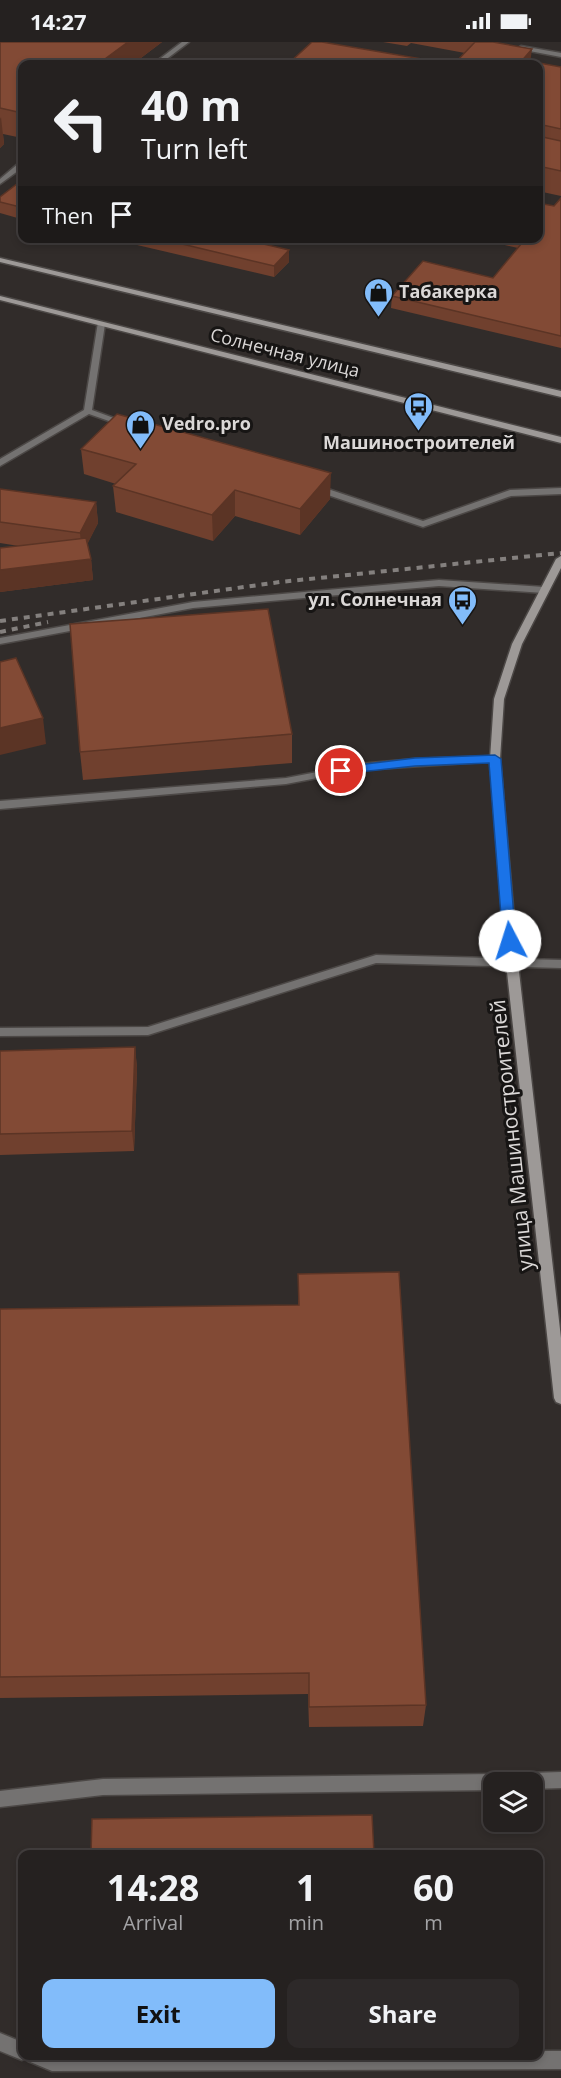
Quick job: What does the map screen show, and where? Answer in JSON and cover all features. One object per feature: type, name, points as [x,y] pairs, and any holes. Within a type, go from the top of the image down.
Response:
[{"type":"main road","name":"Солнечная улица","points":[[0,260],[561,394]]},
{"type":"main road","name":"Солнечная улица","points":[[0,298],[561,440]]},
{"type":"main road","name":"улица Машиностроителей","points":[[561,559],[517,644],[499,699],[495,759],[512,963],[561,1398]]},
{"type":"lane","points":[[161,60],[186,42]]},
{"type":"lane","points":[[521,48],[561,54]]},
{"type":"lane","points":[[0,182],[18,168]]},
{"type":"lane","points":[[88,411],[101,324]]},
{"type":"lane","points":[[0,464],[88,411],[133,426]]},
{"type":"lane","points":[[311,487],[423,524],[510,493],[561,491]]},
{"type":"lane","points":[[0,641],[193,605],[439,583],[544,590]]},
{"type":"lane","points":[[0,805],[286,781],[370,766],[495,759]]},
{"type":"lane","points":[[0,1032],[148,1031],[376,959],[561,964]]},
{"type":"lane","points":[[543,1781],[561,1780]]},
{"type":"lane","points":[[0,1799],[103,1787],[483,1782]]},
{"type":"lane","points":[[0,2042],[18,2049]]},
{"type":"lane","points":[[47,2060],[52,2062],[561,2060]]},
{"type":"building","points":[[0,42],[128,42],[103,60],[18,60],[18,112],[0,108]]},
{"type":"building","points":[[312,42],[322,42],[428,60],[292,60]]},
{"type":"building","points":[[475,42],[493,42],[532,49],[522,60],[458,60]]},
{"type":"building","points":[[543,64],[561,67],[561,129],[543,125]]},
{"type":"building","points":[[543,137],[561,141],[561,171],[543,167]]},
{"type":"building","points":[[18,183],[18,206],[0,202],[0,197]]},
{"type":"building","points":[[561,198],[561,336],[392,296],[423,261],[493,278],[522,243],[543,243],[543,204],[554,206]]},
{"type":"building","points":[[178,243],[259,243],[289,250],[274,266]]},
{"type":"building","points":[[117,414],[331,473],[300,509],[235,490],[212,515],[113,486],[136,464],[81,449]]},
{"type":"building","points":[[0,489],[96,502],[80,533],[0,522]]},
{"type":"building","points":[[86,538],[91,559],[0,570],[0,548]]},
{"type":"building","points":[[268,609],[292,734],[80,752],[70,624]]},
{"type":"building","points":[[16,658],[43,718],[0,728],[0,662]]},
{"type":"building","points":[[135,1047],[132,1131],[0,1134],[0,1051]]},
{"type":"building","points":[[399,1272],[426,1705],[309,1707],[309,1673],[0,1677],[0,1309],[299,1305],[298,1274]]},
{"type":"building","points":[[372,1815],[374,1850],[91,1850],[92,1819]]},
{"type":"railway","points":[[0,621],[280,582],[561,553]]},
{"type":"railway","points":[[0,632],[48,622]]},
{"type":"place","name":"Табакерка","points":[[378,318]]},
{"type":"place","name":"Машиностроителей","points":[[419,432]]},
{"type":"place","name":"Vedro.pro","points":[[141,450]]},
{"type":"place","name":"ул. Солнечная","points":[[463,626]]},
{"type":"route","points":[[341,771],[415,762],[495,759],[510,941]]}]
